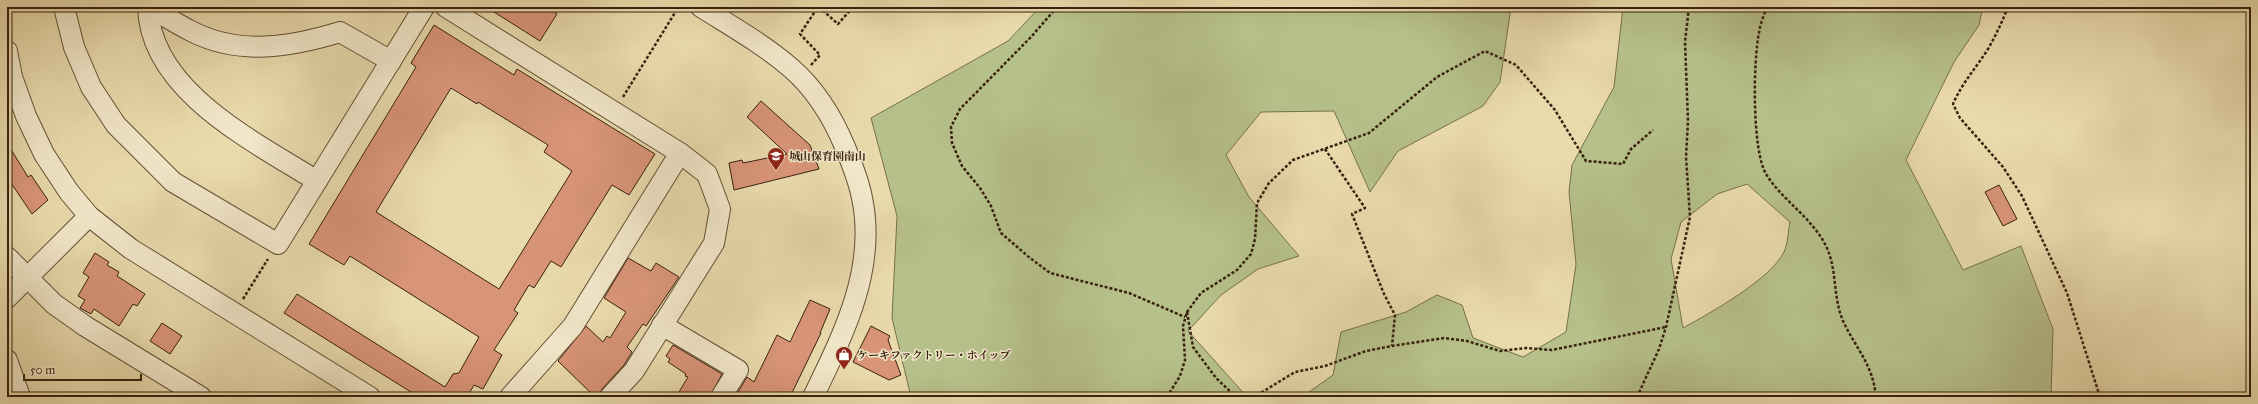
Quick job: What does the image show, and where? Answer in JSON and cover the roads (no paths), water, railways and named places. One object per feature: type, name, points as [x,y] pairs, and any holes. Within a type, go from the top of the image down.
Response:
[{"type":"street","points":[[64,7],[74,47],[91,87],[116,125],[173,182],[278,244],[424,7]]},
{"type":"street","points":[[317,181],[210,113],[190,94],[171,70],[156,44],[148,24],[148,7],[192,32],[232,44],[258,48],[288,46],[340,32],[390,61]]},
{"type":"street","points":[[446,7],[680,153],[707,174],[720,210],[714,243],[634,371],[610,397]]},
{"type":"street","points":[[701,7],[767,49],[792,69],[814,93],[836,127],[855,171],[862,199],[865,227],[861,273],[853,308],[841,340],[813,397]]},
{"type":"street","points":[[7,51],[12,77],[44,154],[69,192],[89,216],[131,250],[370,397]]},
{"type":"street","points":[[510,397],[573,326],[680,153]]},
{"type":"street","points":[[7,298],[89,216]]},
{"type":"street","points":[[7,257],[26,278],[54,304],[85,326],[201,397]]},
{"type":"street","points":[[662,325],[738,370],[721,397]]},
{"type":"street","points":[[7,360],[20,397]]},
{"type":"place","name":"城山保育園南山","points":[[776,171]]},
{"type":"place","name":"ケーキファクトリー・ホイップ","points":[[844,370]]}]
